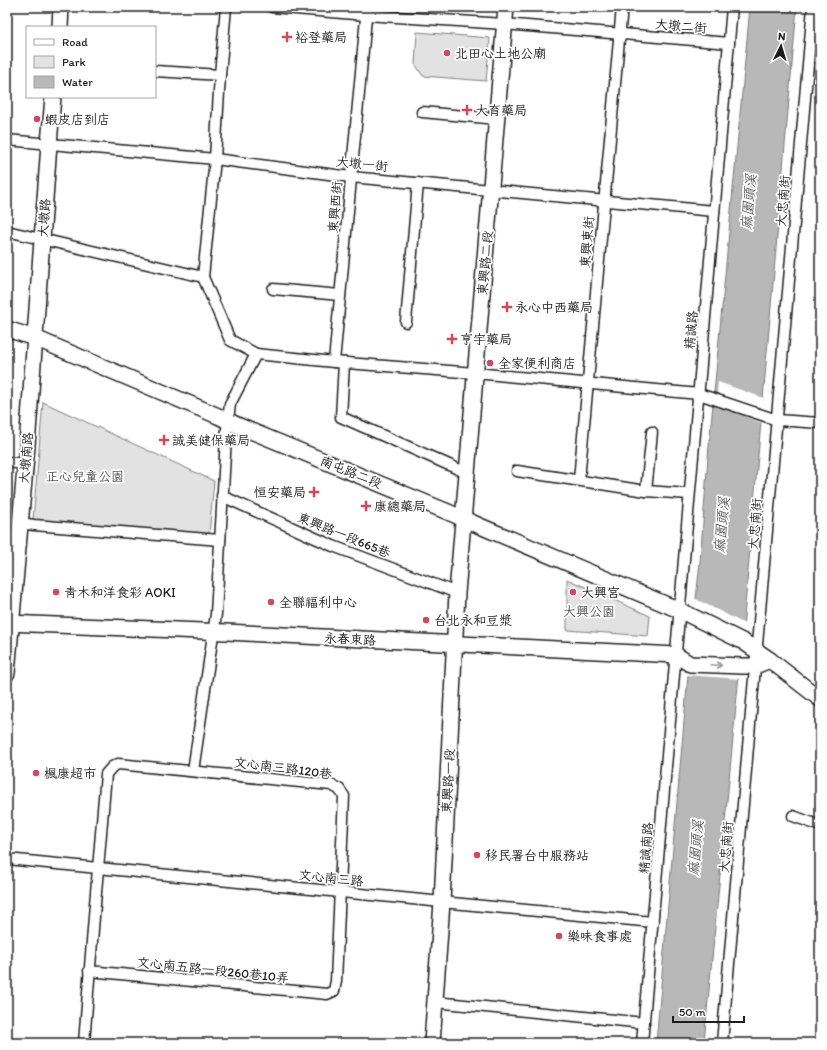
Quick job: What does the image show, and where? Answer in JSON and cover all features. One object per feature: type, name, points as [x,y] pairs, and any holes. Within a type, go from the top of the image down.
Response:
[{"type":"street","points":[[60,26],[62,7]]},
{"type":"street","points":[[226,7],[215,159],[203,277],[230,340],[256,354],[699,394],[772,418],[820,423]]},
{"type":"street","name":"大墩二街","points":[[272,7],[366,11],[728,43]]},
{"type":"street","name":"東興路二段","points":[[464,519],[506,7]]},
{"type":"street","name":"東興東街","points":[[579,480],[622,7]]},
{"type":"street","name":"精誠路","points":[[676,655],[732,7]]},
{"type":"street","name":"大忠南街","points":[[722,1043],[750,646],[813,7]]},
{"type":"street","name":"東興西街","points":[[366,11],[340,295],[339,362],[341,417],[467,473]]},
{"type":"street","points":[[156,71],[220,76]]},
{"type":"street","name":"大墩路","points":[[35,338],[53,98]]},
{"type":"street","points":[[422,112],[497,119]]},
{"type":"street","name":"大墩一街","points":[[7,140],[215,159],[351,177],[714,211]]},
{"type":"street","points":[[406,322],[418,183]]},
{"type":"street","points":[[7,231],[203,277]]},
{"type":"street","points":[[273,289],[340,295]]},
{"type":"street","name":"南屯路二段","points":[[7,329],[35,338],[239,426],[679,610],[750,646],[820,698]]},
{"type":"street","name":"大墩南路","points":[[7,673],[13,548],[20,523],[35,338]]},
{"type":"street","points":[[193,771],[216,614],[222,496],[230,404],[256,354]]},
{"type":"street","points":[[646,491],[652,432]]},
{"type":"street","points":[[7,462],[25,464]]},
{"type":"street","points":[[517,471],[646,491],[689,494]]},
{"type":"street","name":"東興路一段665巷","points":[[222,496],[333,546],[457,593]]},
{"type":"street","name":"東興路一段","points":[[432,1043],[442,902],[457,593],[464,519]]},
{"type":"street","points":[[20,523],[220,540]]},
{"type":"street","name":"永春東路","points":[[9,623],[676,655],[690,664],[749,666]]},
{"type":"street","name":"精誠南路","points":[[642,1043],[676,655]]},
{"type":"street","points":[[749,666],[770,660]]},
{"type":"street","name":"文心南三路120巷","points":[[84,1043],[97,868],[106,774],[112,767],[118,764],[331,785],[339,790],[344,796],[336,981],[334,991]]},
{"type":"street","points":[[793,816],[818,825]]},
{"type":"street","name":"文心南三路","points":[[7,859],[653,922]]},
{"type":"street","name":"文心南五路一段260巷10弄","points":[[89,971],[327,994],[334,991]]},
{"type":"street","points":[[434,1002],[644,1023]]},
{"type":"green space","points":[[417,32],[490,38],[486,81],[423,76],[415,64]]},
{"type":"green space","points":[[818,38],[820,38],[820,73],[814,72]]},
{"type":"green space","name":"正心兒童公園","points":[[43,402],[214,481],[209,535],[33,520]]},
{"type":"green space","name":"大興公園","points":[[567,579],[650,616],[648,636],[567,630]]},
{"type":"water","name":"麻園頭溪","points":[[750,7],[797,7],[739,675],[704,1043],[656,1043],[689,664],[700,562],[708,457]]},
{"type":"pier","points":[[718,382],[764,398],[762,423],[716,406]]},
{"type":"pier","points":[[694,598],[745,624],[740,679],[686,675]]},
{"type":"place","name":"裕登藥局","points":[[287,37]]},
{"type":"place","name":"北田心土地公廟","points":[[447,53]]},
{"type":"place","name":"大育藥局","points":[[467,110]]},
{"type":"place","name":"蝦皮店到店","points":[[37,119]]},
{"type":"place","name":"永心中西藥局","points":[[507,307]]},
{"type":"place","name":"亨宇藥局","points":[[452,339]]},
{"type":"place","name":"全家便利商店","points":[[490,363]]},
{"type":"place","name":"誠美健保藥局","points":[[164,440]]},
{"type":"place","name":"恒安藥局","points":[[314,492]]},
{"type":"place","name":"康總藥局","points":[[366,506]]},
{"type":"place","name":"青木和洋食彩 AOKI","points":[[56,592]]},
{"type":"place","name":"大興宮","points":[[573,592]]},
{"type":"place","name":"全聯福利中心","points":[[271,602]]},
{"type":"place","name":"台北永和豆漿","points":[[426,620]]},
{"type":"place","name":"楓康超市","points":[[36,773]]},
{"type":"place","name":"移民署台中服務站","points":[[477,855]]},
{"type":"place","name":"樂味食事處","points":[[559,936]]}]
